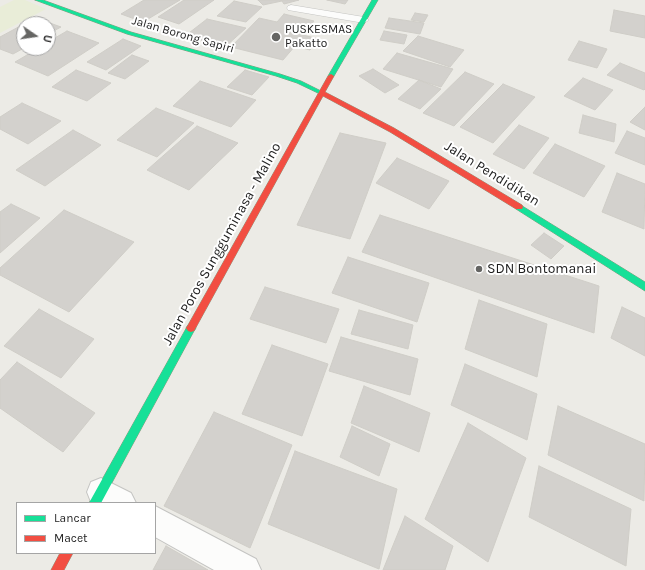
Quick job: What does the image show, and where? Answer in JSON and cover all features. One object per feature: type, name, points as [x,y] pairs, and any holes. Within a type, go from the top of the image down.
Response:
[{"type":"street","name":"Jalan Borong Sapiri","points":[[38,0],[129,33],[278,75],[322,92]]},
{"type":"street","name":"Jalan Poros Sungguminasa - Malino","points":[[106,499],[322,92],[375,0]]},
{"type":"street","name":"Jalan Pendidikan","points":[[322,92],[392,130],[475,179],[645,287]]},
{"type":"street","points":[[156,522],[245,570]]},
{"type":"street","points":[[58,570],[66,554]]},
{"type":"lane","points":[[291,8],[364,20]]},
{"type":"green space","points":[[14,0],[25,0],[46,9],[33,16],[16,16],[16,25],[0,33],[0,7]]},
{"type":"building","points":[[144,0],[180,0],[143,22],[121,14]]},
{"type":"building","points":[[184,0],[214,0],[179,24],[158,17]]},
{"type":"building","points":[[258,0],[299,0],[284,4],[282,1],[263,5]]},
{"type":"building","points":[[327,0],[348,0],[345,4]]},
{"type":"building","points":[[234,1],[262,7],[246,22],[217,16]]},
{"type":"building","points":[[614,10],[645,16],[645,38],[610,31]]},
{"type":"building","points":[[415,13],[428,15],[424,22],[411,20]]},
{"type":"building","name":"PUSKESMAS Pakatto","points":[[284,14],[314,21],[303,35],[319,39],[310,50],[295,46],[283,60],[231,47],[259,18],[277,22]]},
{"type":"building","points":[[389,18],[424,23],[420,34],[385,28]]},
{"type":"building","points":[[207,19],[246,28],[225,47],[185,36]]},
{"type":"building","points":[[56,25],[61,27],[56,30]]},
{"type":"building","points":[[16,28],[16,52],[13,54],[0,49],[0,37]]},
{"type":"building","points":[[67,31],[99,43],[48,76],[15,62],[25,56],[56,56],[56,37]]},
{"type":"building","points":[[384,31],[407,35],[404,44],[380,40]]},
{"type":"building","points":[[418,36],[464,50],[450,67],[403,51]]},
{"type":"building","points":[[123,39],[141,46],[106,70],[87,62]]},
{"type":"building","points":[[579,41],[607,49],[597,68],[568,60]]},
{"type":"building","points":[[397,53],[453,69],[441,87],[383,69]]},
{"type":"building","points":[[132,55],[149,61],[125,79],[108,73]]},
{"type":"building","points":[[620,63],[645,73],[644,90],[607,75]]},
{"type":"building","points":[[373,69],[399,85],[385,93],[359,76]]},
{"type":"building","points":[[76,70],[111,83],[87,101],[52,87]]},
{"type":"building","points":[[245,70],[269,77],[252,95],[227,87]]},
{"type":"building","points":[[465,72],[494,84],[454,126],[423,113]]},
{"type":"building","points":[[583,78],[613,90],[595,110],[564,96]]},
{"type":"building","points":[[419,80],[441,89],[420,109],[398,99]]},
{"type":"building","points":[[200,81],[256,100],[231,127],[173,106]]},
{"type":"building","points":[[503,84],[535,97],[493,143],[460,127]]},
{"type":"building","points":[[22,103],[61,121],[28,144],[0,129],[0,117]]},
{"type":"building","points":[[645,107],[645,130],[630,122]]},
{"type":"building","points":[[156,108],[194,123],[157,157],[117,140]]},
{"type":"building","points":[[583,115],[616,124],[614,142],[579,133]]},
{"type":"building","points":[[519,125],[549,138],[524,169],[493,154]]},
{"type":"building","points":[[197,126],[238,143],[189,190],[147,170]]},
{"type":"building","points":[[73,130],[101,145],[45,186],[16,170]]},
{"type":"building","points":[[627,131],[645,138],[645,165],[615,153]]},
{"type":"building","points":[[340,133],[386,143],[350,239],[297,225]]},
{"type":"building","points":[[555,144],[605,166],[584,197],[533,173]]},
{"type":"building","points":[[397,158],[449,181],[429,209],[376,183]]},
{"type":"building","points":[[617,173],[645,184],[644,229],[602,212]]},
{"type":"building","points":[[11,204],[40,218],[0,253],[0,212]]},
{"type":"building","points":[[64,210],[134,242],[69,312],[0,275],[0,268]]},
{"type":"building","name":"SDN Bontomanai","points":[[380,215],[599,286],[594,333],[362,252]]},
{"type":"building","points":[[544,233],[564,246],[551,259],[531,245]]},
{"type":"building","points":[[348,257],[429,283],[417,322],[332,293]]},
{"type":"building","points":[[265,287],[339,309],[326,343],[250,319]]},
{"type":"building","points":[[479,300],[547,324],[537,377],[465,349]]},
{"type":"building","points":[[622,307],[645,318],[645,356],[611,338]]},
{"type":"building","points":[[39,309],[94,339],[61,378],[4,346]]},
{"type":"building","points":[[359,310],[413,325],[408,349],[351,334]]},
{"type":"building","points":[[341,337],[418,359],[410,395],[329,371]]},
{"type":"building","points":[[272,345],[328,364],[302,436],[242,414]]},
{"type":"building","points":[[17,362],[95,413],[63,452],[0,408],[0,380]]},
{"type":"building","points":[[465,364],[537,394],[527,440],[451,405]]},
{"type":"building","points":[[364,386],[430,413],[419,452],[351,423]]},
{"type":"building","points":[[558,406],[645,444],[644,501],[548,455]]},
{"type":"building","points":[[214,412],[292,445],[250,548],[164,506]]},
{"type":"building","points":[[468,423],[526,458],[488,562],[425,519]]},
{"type":"building","points":[[352,426],[390,444],[379,476],[340,457]]},
{"type":"building","points":[[295,451],[397,489],[379,569],[268,524]]},
{"type":"building","points":[[539,466],[631,509],[626,566],[529,517]]},
{"type":"building","points":[[405,516],[453,546],[445,570],[383,570]]},
{"type":"building","points":[[166,546],[208,570],[153,570]]},
{"type":"traffic: fast","points":[[38,0],[129,33],[278,75],[299,82],[322,93]]},
{"type":"traffic: fast","points":[[331,76],[375,0]]},
{"type":"traffic: fast","points":[[519,207],[645,287]]},
{"type":"traffic: fast","points":[[96,502],[191,328]]},
{"type":"traffic: jam","points":[[191,328],[331,76]]},
{"type":"traffic: jam","points":[[322,93],[392,130],[519,207]]},
{"type":"traffic: jam","points":[[57,570],[66,554]]},
{"type":"place","name":"PUSKESMAS Pakatto","points":[[276,37]]},
{"type":"place","name":"SDN Bontomanai","points":[[479,269]]}]
